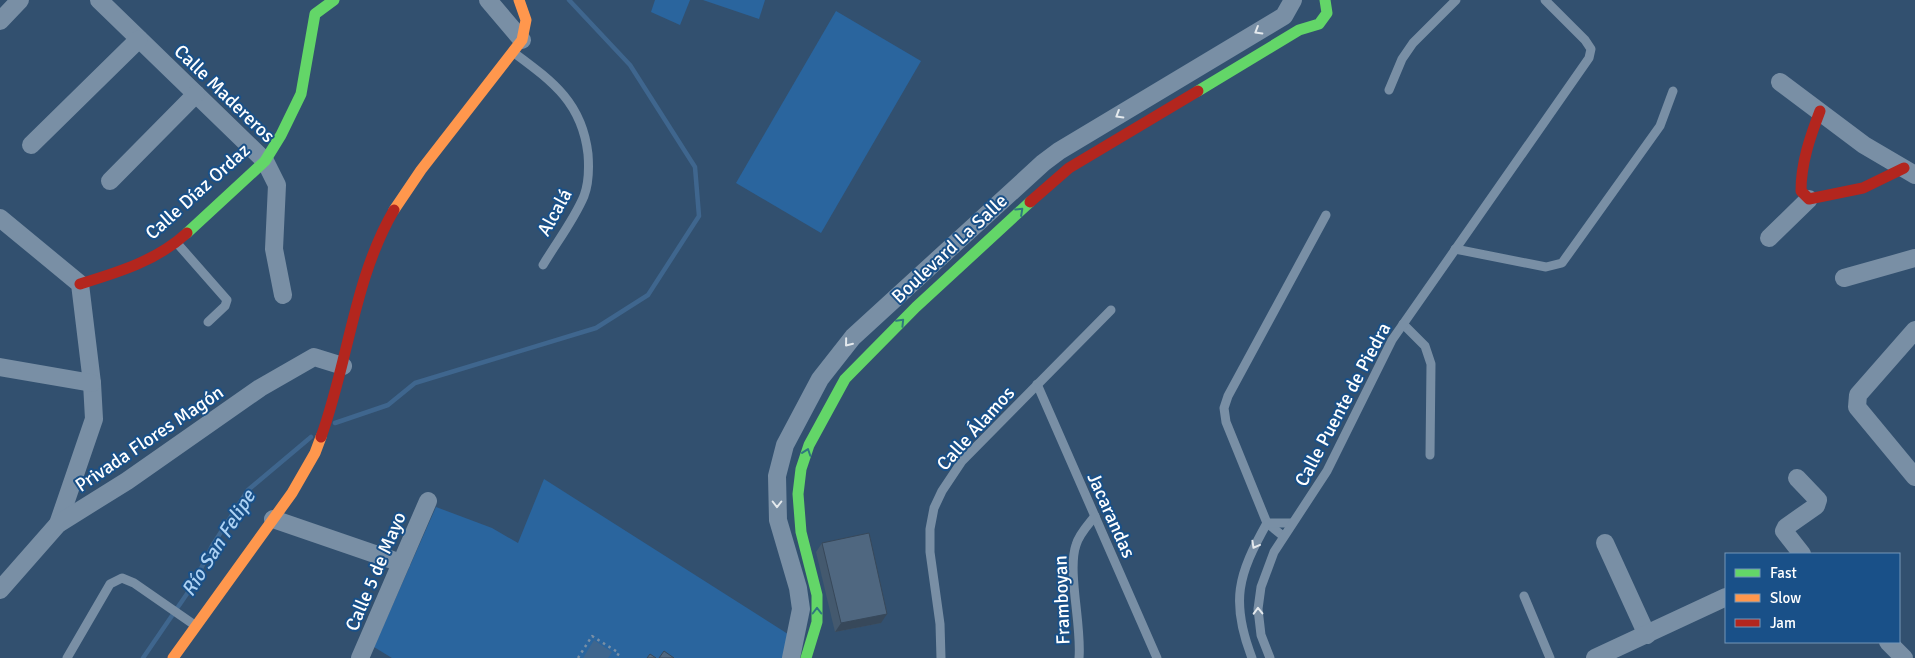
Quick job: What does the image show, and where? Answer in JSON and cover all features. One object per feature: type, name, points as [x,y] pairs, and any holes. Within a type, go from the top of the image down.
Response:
[{"type":"street","points":[[0,21],[20,0]]},
{"type":"street","name":"Calle Madereros","points":[[99,0],[265,161],[277,185],[274,249],[283,296]]},
{"type":"street","name":"Calle Díaz Ordaz","points":[[80,284],[150,261],[176,242],[265,161],[281,136],[301,94],[315,14],[334,0]]},
{"type":"street","points":[[488,0],[517,46]]},
{"type":"street","points":[[173,658],[192,623],[273,519],[306,470],[322,438],[334,402],[372,253],[391,213],[517,46],[526,27],[526,19],[519,0]]},
{"type":"street","name":"Boulevard La Salle","points":[[791,658],[801,609],[798,588],[778,520],[777,476],[785,445],[820,379],[853,337],[1043,163],[1059,151],[1284,16],[1293,0]]},
{"type":"street","name":"Boulevard La Salle","points":[[806,658],[817,622],[817,596],[801,532],[798,494],[801,469],[809,445],[845,379],[916,306],[1056,178],[1069,168],[1299,30],[1319,24],[1327,13],[1325,0]]},
{"type":"street","points":[[31,145],[138,39]]},
{"type":"street","points":[[1780,82],[1864,145],[1909,172]]},
{"type":"street","points":[[110,182],[196,94]]},
{"type":"street","points":[[1809,199],[1801,191],[1800,177],[1806,150],[1820,111]]},
{"type":"street","points":[[1769,238],[1809,199],[1863,188],[1909,172]]},
{"type":"street","points":[[0,218],[80,284],[92,383],[94,420],[58,524]]},
{"type":"street","points":[[1844,278],[1915,258]]},
{"type":"street","points":[[1915,330],[1858,395],[1857,407],[1915,477]]},
{"type":"street","name":"Privada Flores Magón","points":[[0,590],[58,524],[128,481],[260,388],[314,357],[343,366]]},
{"type":"street","points":[[0,367],[92,383]]},
{"type":"street","points":[[1797,478],[1818,500],[1816,506],[1786,527],[1784,531],[1801,553]]},
{"type":"street","name":"Calle 5 de Mayo","points":[[360,658],[428,502]]},
{"type":"street","points":[[273,519],[401,563]]},
{"type":"street","points":[[1605,543],[1647,635]]},
{"type":"street","points":[[1595,658],[1725,598]]},
{"type":"street","points":[[1889,643],[1904,658]]},
{"type":"lane","points":[[1389,90],[1410,47],[1456,0]]},
{"type":"lane","name":"Calle Puente de Piedra","points":[[1270,658],[1259,624],[1258,602],[1266,571],[1283,536],[1327,471],[1385,352],[1589,58],[1591,49],[1585,40],[1545,0]]},
{"type":"lane","name":"Alcalá","points":[[517,46],[570,102],[579,118],[589,163],[584,195],[543,265]]},
{"type":"lane","points":[[1455,250],[1546,267],[1562,263],[1660,126],[1673,91]]},
{"type":"lane","points":[[1283,536],[1267,524],[1226,422],[1224,408],[1228,396],[1326,215]]},
{"type":"lane","points":[[176,242],[227,300],[225,306],[208,322]]},
{"type":"lane","name":"Calle Álamos","points":[[941,658],[940,624],[930,552],[930,529],[934,508],[942,491],[962,461],[1111,310]]},
{"type":"lane","points":[[1404,324],[1429,354],[1431,364],[1430,455]]},
{"type":"lane","name":"Jacarandas","points":[[1037,384],[1157,658]]},
{"type":"lane","name":"Framboyan","points":[[1079,658],[1080,635],[1073,554],[1081,534],[1095,516]]},
{"type":"lane","points":[[1267,524],[1291,523]]},
{"type":"lane","points":[[1252,658],[1240,618],[1239,596],[1248,558],[1267,524]]},
{"type":"lane","points":[[67,658],[105,592],[116,580],[127,579],[192,623]]},
{"type":"lane","points":[[1524,596],[1550,658]]},
{"type":"path","points":[[578,658],[592,636],[619,653],[616,658]]},
{"type":"shaded area","points":[[655,0],[690,0],[680,25],[651,12]]},
{"type":"shaded area","points":[[703,0],[765,0],[759,19]]},
{"type":"shaded area","points":[[836,11],[921,61],[821,233],[736,183]]},
{"type":"shaded area","points":[[544,479],[791,636],[782,658],[392,658],[374,647],[436,507],[492,528],[518,543]]},
{"type":"shaded area","points":[[594,640],[612,652],[608,658],[583,658]]},
{"type":"building","points":[[869,533],[887,614],[841,623],[822,543]]},
{"type":"building","points":[[664,651],[674,658],[659,658]]},
{"type":"building","points":[[650,654],[656,658],[647,658]]},
{"type":"waterway","points":[[335,423],[388,405],[415,383],[596,328],[648,295],[699,216],[695,167],[630,65],[569,0]]},
{"type":"waterway","name":"Río San Felipe","points":[[143,658],[193,585],[212,546],[248,490],[311,437]]},
{"type":"traffic: fast","points":[[187,233],[265,161],[281,135],[301,94],[315,14],[334,0]]},
{"type":"traffic: fast","points":[[1198,91],[1299,30],[1319,24],[1327,13],[1325,0]]},
{"type":"traffic: fast","points":[[806,658],[817,622],[817,595],[801,532],[798,494],[801,469],[809,445],[845,379],[916,307],[1030,202]]},
{"type":"traffic: slow","points":[[394,210],[421,170],[522,40],[526,20],[519,0]]},
{"type":"traffic: slow","points":[[173,658],[292,493],[315,453],[321,437]]},
{"type":"traffic: jam","points":[[1030,202],[1069,168],[1198,91]]},
{"type":"traffic: jam","points":[[1820,111],[1804,160],[1801,181],[1801,191],[1809,199],[1863,188],[1904,168]]},
{"type":"traffic: jam","points":[[321,437],[338,380],[360,292],[380,236],[394,210]]},
{"type":"traffic: jam","points":[[80,284],[123,270],[150,258],[175,243],[187,233]]}]
